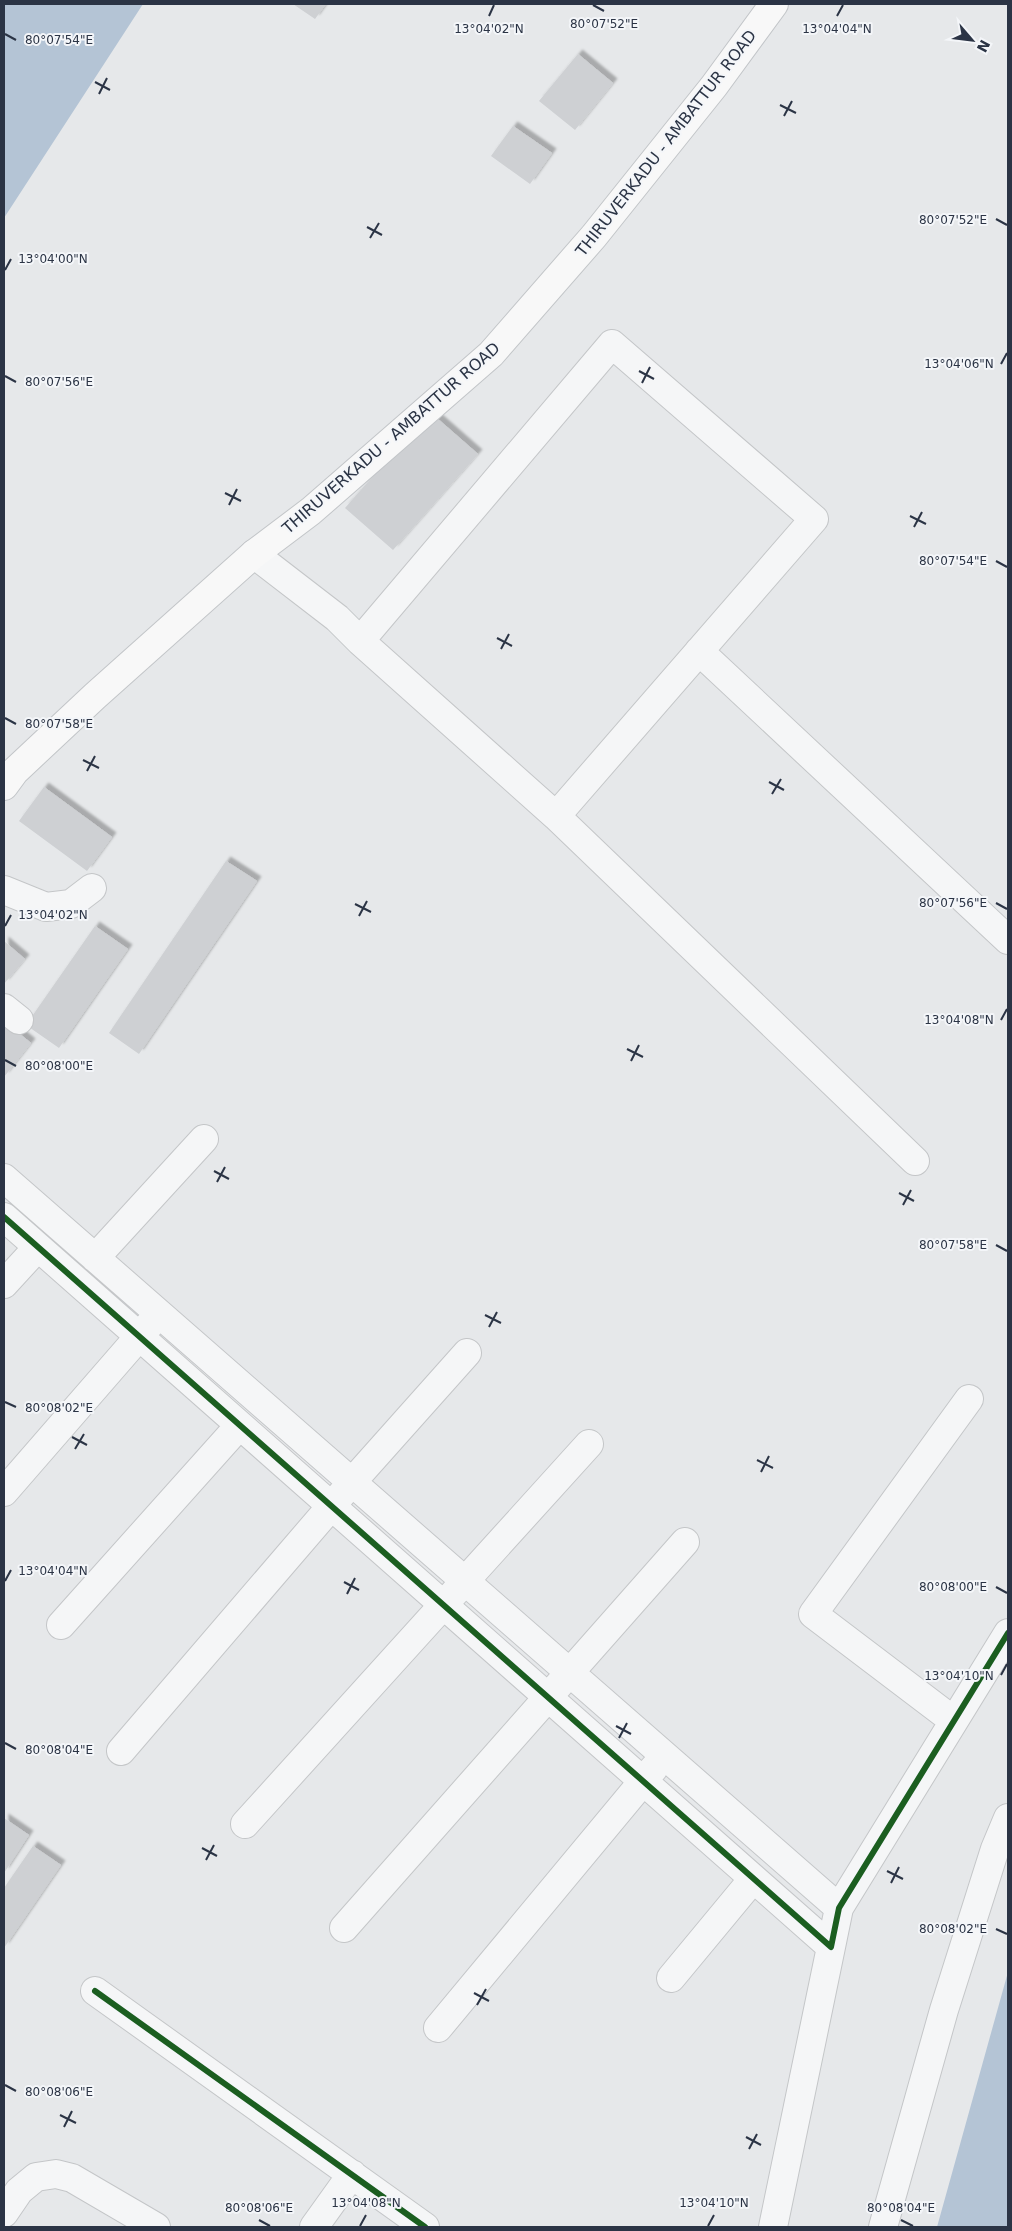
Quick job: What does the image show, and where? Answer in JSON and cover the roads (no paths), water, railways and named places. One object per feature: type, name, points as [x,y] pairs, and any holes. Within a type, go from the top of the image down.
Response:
[{"type":"main road","name":"THIRUVERKADU - AMBATTUR ROAD","points":[[4,786],[15,771],[95,696],[254,554],[311,511],[491,354],[594,236],[714,86],[774,4]]},
{"type":"street","points":[[360,641],[612,344],[814,519],[556,816]]},
{"type":"street","points":[[254,554],[337,618],[360,641],[556,816],[915,1161]]},
{"type":"street","points":[[699,652],[1008,940]]},
{"type":"street","points":[[4,890],[46,907],[70,904],[92,888]]},
{"type":"street","points":[[95,1258],[204,1139]]},
{"type":"street","points":[[4,1178],[839,1908]]},
{"type":"street","points":[[4,1217],[831,1947]]},
{"type":"street","points":[[4,1284],[38,1247]]},
{"type":"street","points":[[4,1492],[159,1314]]},
{"type":"street","points":[[121,1751],[331,1506],[467,1353]]},
{"type":"street","points":[[954,1721],[813,1614],[969,1399]]},
{"type":"street","points":[[61,1624],[239,1426]]},
{"type":"street","points":[[245,1824],[589,1444]]},
{"type":"street","points":[[344,1928],[685,1542]]},
{"type":"street","points":[[772,2227],[839,1908],[1008,1633]]},
{"type":"street","points":[[438,2028],[664,1756]]},
{"type":"street","points":[[883,2227],[944,2010],[995,1849],[1008,1818]]},
{"type":"street","points":[[671,1978],[753,1879]]},
{"type":"street","points":[[95,1991],[425,2227]]},
{"type":"street","points":[[4,2213],[19,2191],[36,2177],[56,2174],[72,2178],[156,2227]]},
{"type":"street","points":[[314,2227],[352,2174]]},
{"type":"water","points":[[4,4],[143,4],[4,218]]},
{"type":"water","points":[[1008,1972],[1008,2227],[937,2227]]}]
